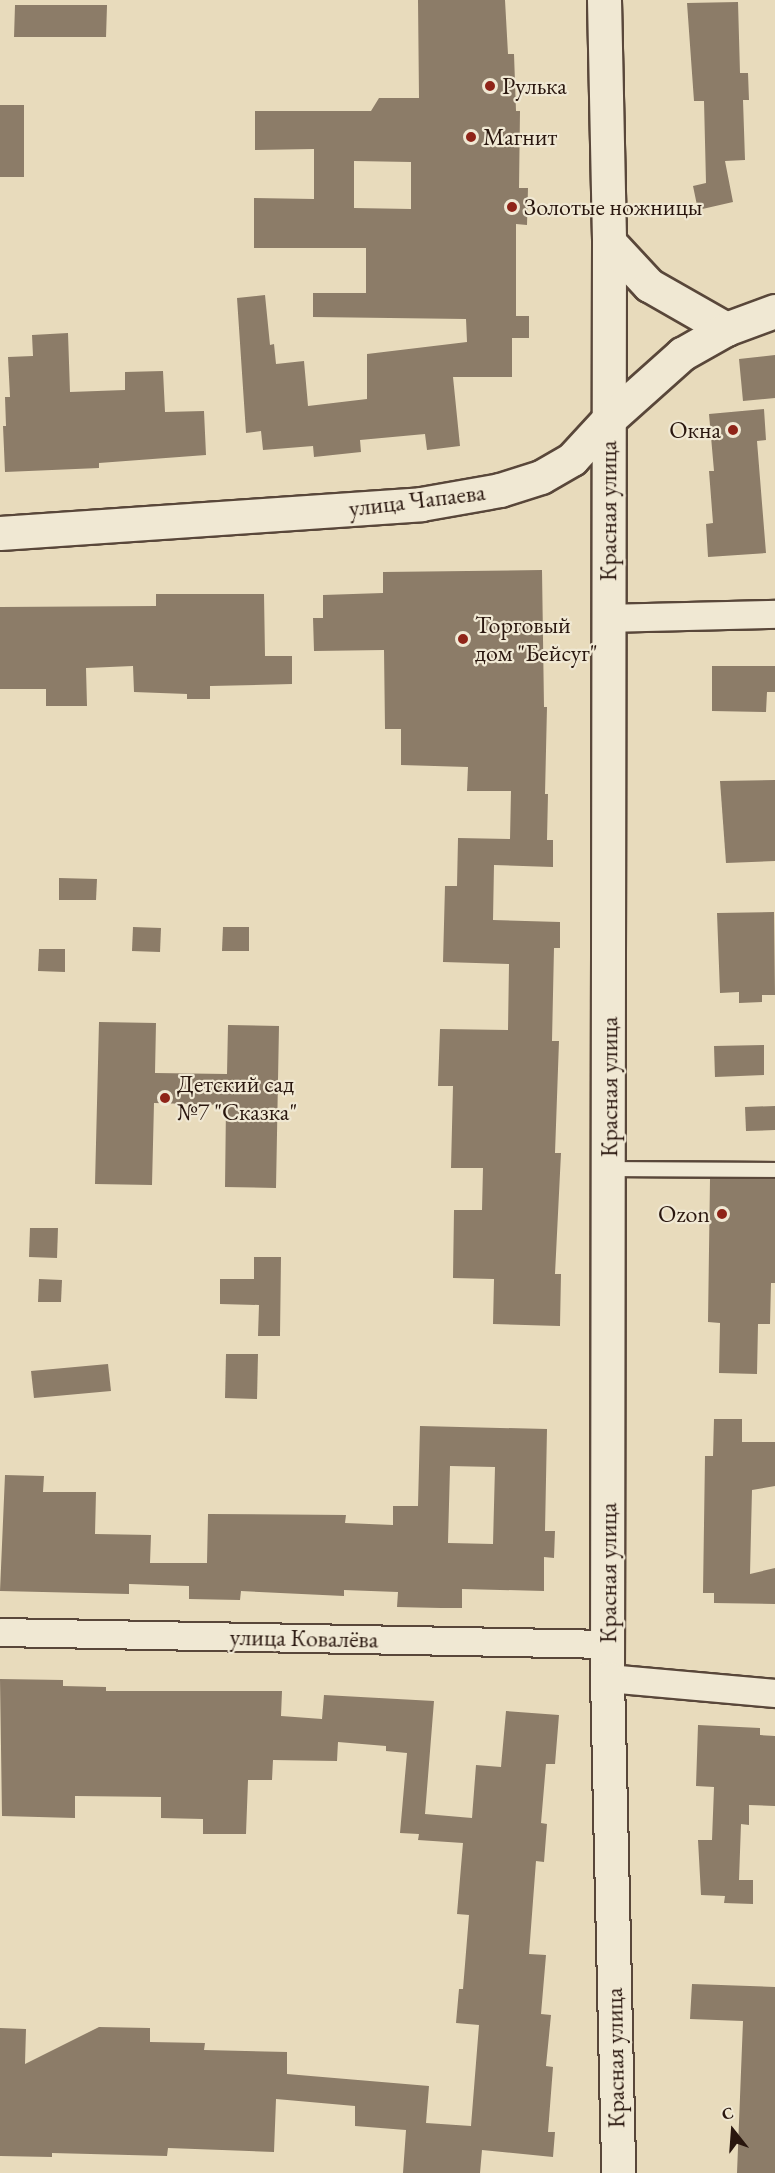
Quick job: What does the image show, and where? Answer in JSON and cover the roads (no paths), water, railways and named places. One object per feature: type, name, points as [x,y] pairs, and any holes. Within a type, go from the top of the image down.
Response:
[{"type":"street","name":"Красная улица","points":[[604,0],[609,242],[607,1678],[618,2173]]},
{"type":"street","points":[[609,242],[649,285],[726,329]]},
{"type":"street","name":"улица Чапаева","points":[[0,533],[453,500],[500,490],[551,472],[572,459],[607,421],[682,354],[726,329],[775,311]]},
{"type":"street","points":[[608,618],[775,614]]},
{"type":"street","name":"улица Ковалёва","points":[[0,1632],[608,1644]]},
{"type":"street","points":[[607,1678],[775,1693]]},
{"type":"lane","points":[[609,1169],[775,1170]]},
{"type":"place","name":"Рулька","points":[[490,86]]},
{"type":"place","name":"Магнит","points":[[471,137]]},
{"type":"place","name":"Золотые ножницы","points":[[512,207]]},
{"type":"place","name":"Окна","points":[[733,430]]},
{"type":"place","name":"Торговый дом \"Бейсуг\"","points":[[463,639]]},
{"type":"place","name":"Детский сад №7 \"Сказка\"","points":[[165,1098]]},
{"type":"place","name":"Ozon","points":[[722,1214]]}]
